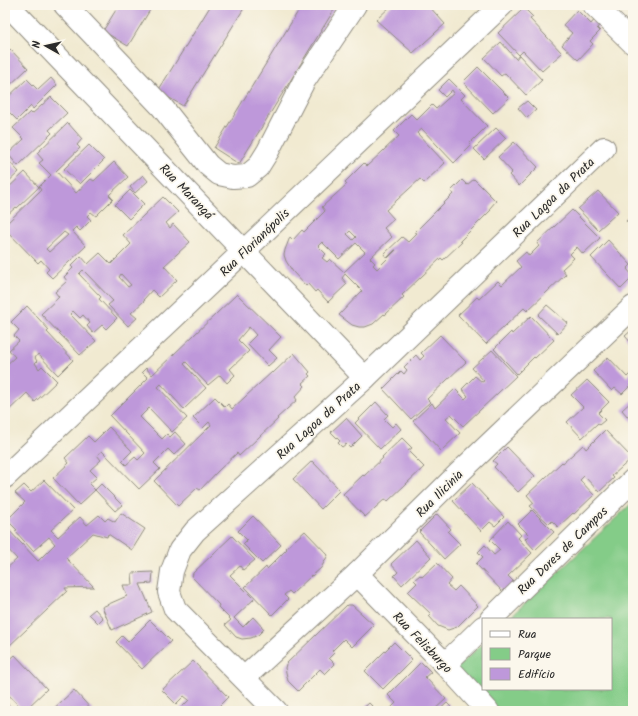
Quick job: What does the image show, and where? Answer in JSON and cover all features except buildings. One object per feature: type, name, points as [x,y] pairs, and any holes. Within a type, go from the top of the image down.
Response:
[{"type":"street","name":"Rua Marangá","points":[[8,5],[365,378]]},
{"type":"street","points":[[65,5],[162,107],[208,165],[219,174],[233,177],[247,176],[258,167],[268,151],[304,81],[355,5]]},
{"type":"street","name":"Rua Florianópolis","points":[[5,477],[502,5]]},
{"type":"street","points":[[594,5],[633,43]]},
{"type":"street","name":"Rua Lagoa da Prata","points":[[276,711],[175,609],[169,592],[172,571],[180,550],[195,531],[365,378],[604,148]]},
{"type":"street","name":"Rua Ilicinia","points":[[244,678],[357,574],[458,474],[633,307]]},
{"type":"street","name":"Rua Dores de Campos","points":[[492,618],[633,480]]},
{"type":"street","name":"Rua Felisburgo","points":[[357,574],[445,664],[488,711]]},
{"type":"street","points":[[445,664],[482,628]]},
{"type":"green space","points":[[633,502],[633,711],[488,711],[452,672],[482,644],[482,690],[612,690],[612,618],[509,618]]}]
